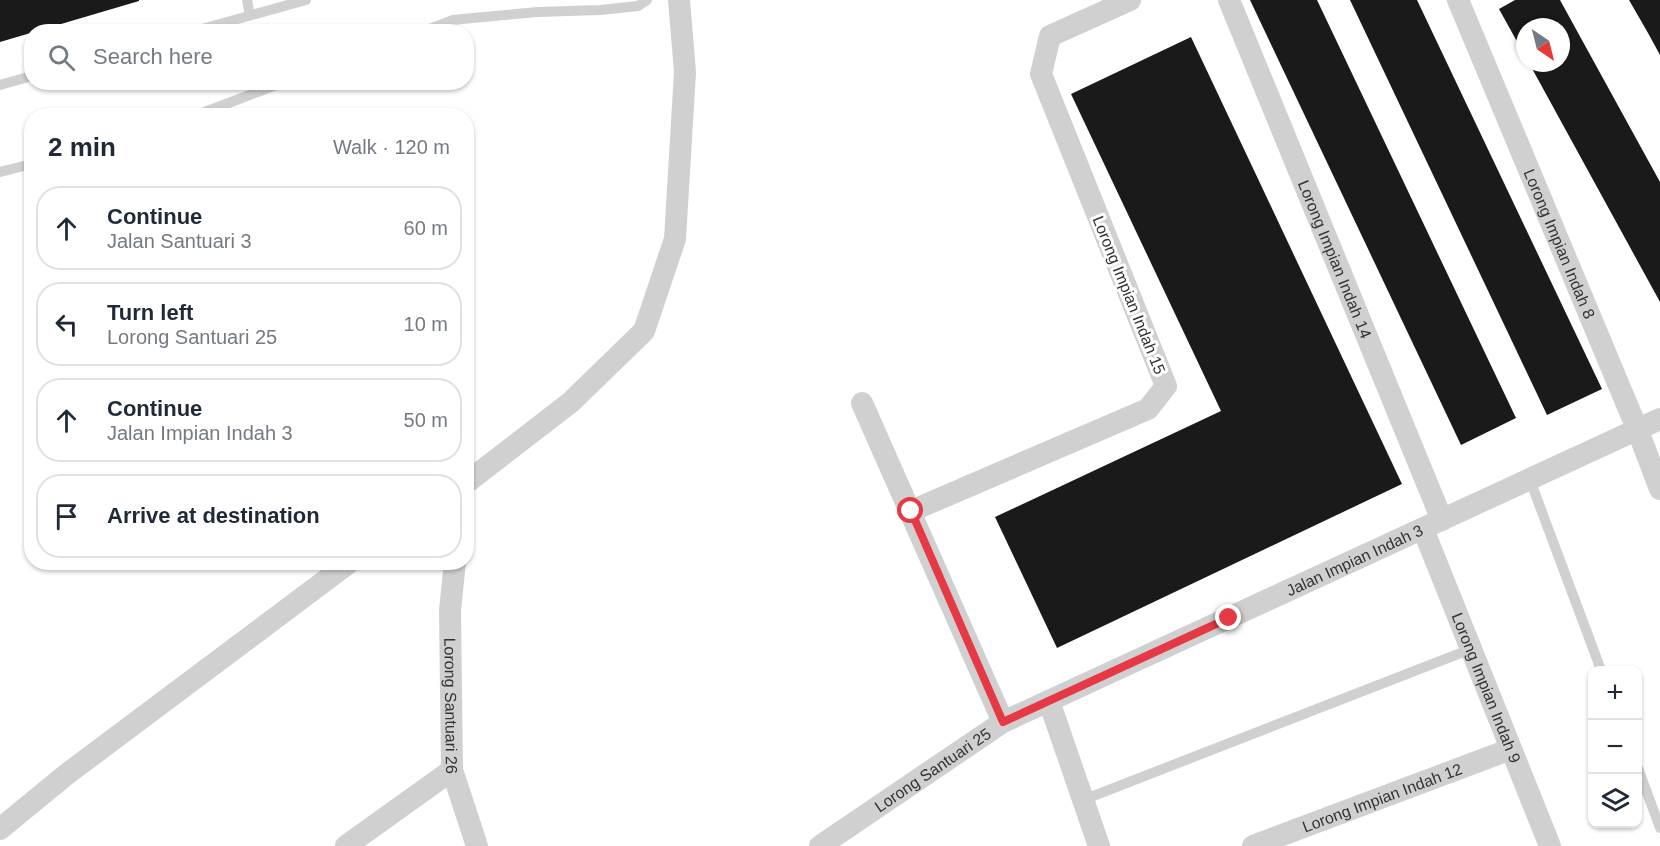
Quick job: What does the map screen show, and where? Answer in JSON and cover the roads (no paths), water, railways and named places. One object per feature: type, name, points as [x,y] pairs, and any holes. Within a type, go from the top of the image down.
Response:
[{"type":"street","points":[[474,477],[571,402],[644,330],[675,239],[685,72],[679,0]]},
{"type":"street","name":"Lorong Impian Indah 15","points":[[911,511],[1148,410],[1166,386],[1041,74],[1050,36],[1130,0]]},
{"type":"street","name":"Lorong Impian Indah 14","points":[[1229,0],[1433,525]]},
{"type":"street","name":"Lorong Impian Indah 8","points":[[1458,0],[1638,430],[1660,489]]},
{"type":"street","points":[[862,403],[1003,722]]},
{"type":"street","name":"Jalan Impian Indah 3","points":[[1049,701],[1660,419]]},
{"type":"street","name":"Lorong Impian Indah 9","points":[[1433,525],[1471,650],[1550,846]]},
{"type":"street","points":[[0,829],[68,774],[339,570]]},
{"type":"street","name":"Lorong Santuari 26","points":[[454,570],[450,610],[452,770],[477,846]]},
{"type":"street","points":[[1049,701],[1098,846]]},
{"type":"street","name":"Lorong Santuari 25","points":[[820,846],[1003,722],[1049,701]]},
{"type":"street","name":"Lorong Impian Indah 12","points":[[1252,846],[1511,749]]},
{"type":"street","points":[[346,846],[452,770]]},
{"type":"lane","points":[[247,0],[250,15]]},
{"type":"lane","points":[[219,24],[306,0]]},
{"type":"lane","points":[[443,24],[453,20],[537,12],[638,6],[647,0]]},
{"type":"lane","points":[[0,85],[24,78]]},
{"type":"lane","points":[[215,108],[263,90]]},
{"type":"lane","points":[[0,172],[24,166]]},
{"type":"lane","points":[[1530,480],[1600,666]]},
{"type":"lane","points":[[1083,800],[1471,650]]},
{"type":"lane","points":[[1640,774],[1660,828]]}]
